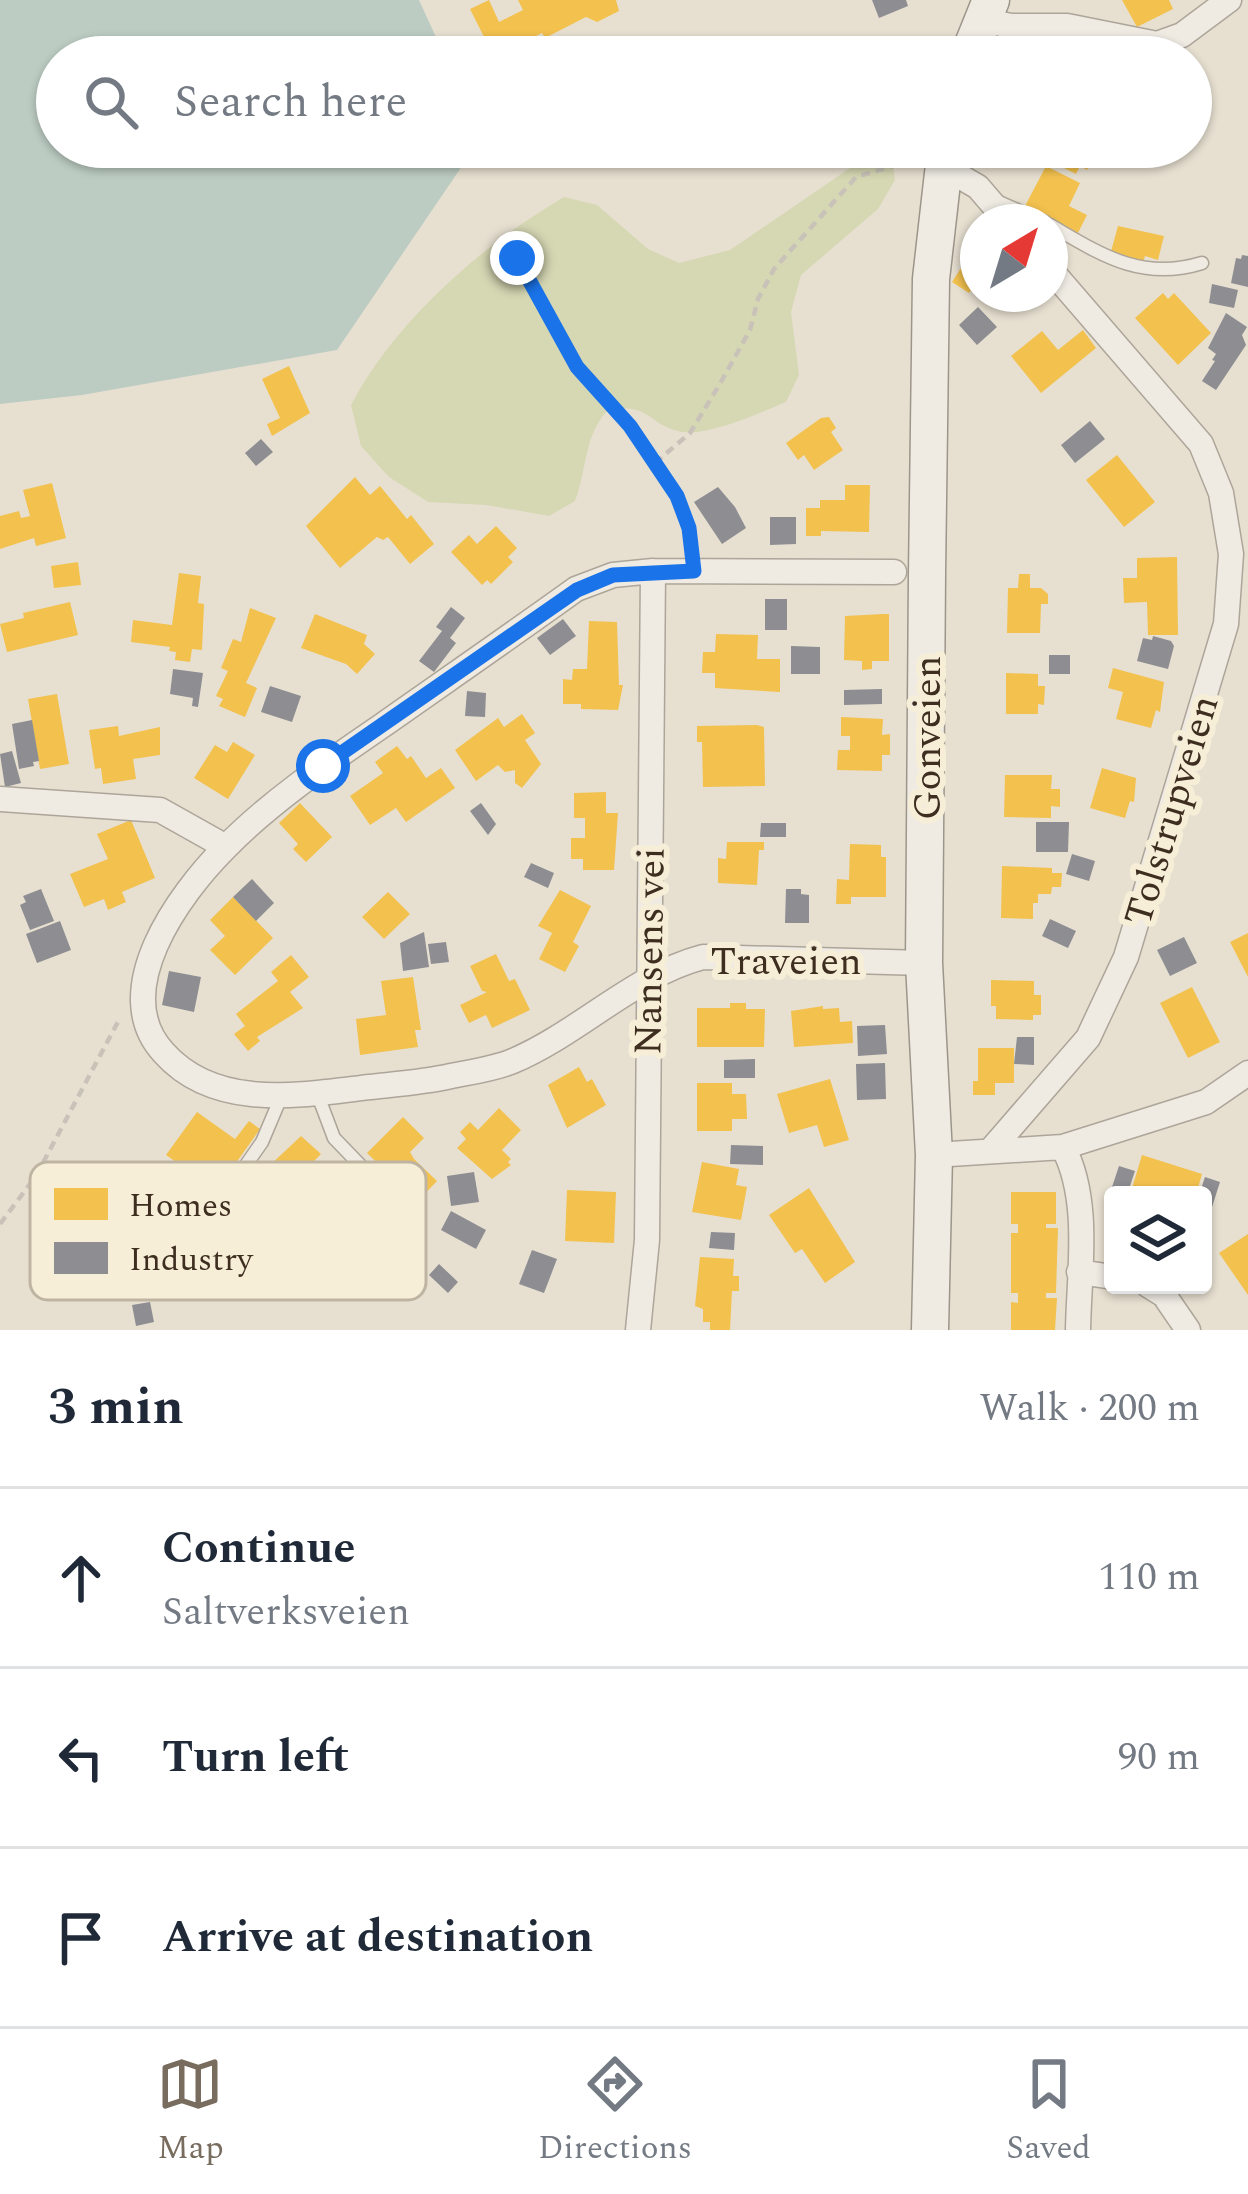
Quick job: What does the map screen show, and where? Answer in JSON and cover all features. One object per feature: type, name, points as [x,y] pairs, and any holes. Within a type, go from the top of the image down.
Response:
[{"type":"street","points":[[1177,36],[1229,0]]},
{"type":"street","points":[[986,10],[1011,26],[1067,26],[1117,36]]},
{"type":"street","name":"Gonveien","points":[[930,1330],[934,1155],[924,963],[936,168]]},
{"type":"street","points":[[951,168],[992,204]]},
{"type":"street","name":"Tolstrupveien","points":[[990,1151],[1088,1038],[1126,957],[1226,624],[1231,554],[1221,493],[1201,444],[1068,290]]},
{"type":"street","points":[[142,988],[173,910],[226,847],[323,766],[577,590],[613,575],[653,571],[894,572]]},
{"type":"street","name":"Nansens vei","points":[[638,1330],[647,1240],[653,571]]},
{"type":"street","points":[[0,799],[160,810],[226,847]]},
{"type":"street","name":"Traveien","points":[[142,988],[146,1023],[157,1046],[188,1074],[219,1088],[281,1097],[446,1077],[510,1063],[675,964],[704,957],[924,963]]},
{"type":"street","points":[[934,1155],[1064,1147],[1206,1102],[1247,1077]]},
{"type":"street","points":[[1064,1147],[1075,1168],[1080,1195],[1078,1330]]},
{"type":"street","points":[[1079,1272],[1104,1276]]},
{"type":"street","points":[[1162,1294],[1188,1330]]},
{"type":"lane","points":[[987,198],[1002,204]]},
{"type":"lane","points":[[1068,235],[1126,265],[1150,268],[1202,262]]},
{"type":"lane","points":[[317,1094],[334,1138],[357,1162]]},
{"type":"lane","points":[[248,1162],[281,1097]]},
{"type":"path","points":[[655,463],[690,433],[750,330],[758,299],[774,269],[856,177],[892,168]]},
{"type":"path","points":[[517,258],[577,367],[630,426],[677,496],[689,528],[694,571]]},
{"type":"path","points":[[43,1162],[112,1028],[142,988]]},
{"type":"path","points":[[0,1224],[30,1184]]},
{"type":"green space","points":[[850,168],[893,168],[895,180],[878,209],[801,275],[791,312],[799,375],[786,402],[732,423],[689,432],[667,427],[641,411],[609,409],[590,441],[575,501],[549,516],[486,505],[428,502],[389,477],[361,446],[351,405],[392,343],[472,261],[564,197],[597,205],[648,249],[679,263],[730,250]]},
{"type":"shaded area","points":[[0,0],[419,0],[435,36],[36,36],[36,168],[461,168],[337,350],[82,395],[0,404]]},
{"type":"building: Homes","points":[[489,0],[499,22],[523,10],[518,0],[616,0],[619,11],[597,22],[586,17],[549,36],[484,36],[470,9]]},
{"type":"building: Homes","points":[[1122,0],[1169,0],[1173,9],[1137,27]]},
{"type":"building: Homes","points":[[1045,168],[1080,183],[1069,206],[1087,215],[1078,233],[1068,228],[1068,204],[1026,204]]},
{"type":"building: Homes","points":[[1118,226],[1164,236],[1158,260],[1145,256],[1143,263],[1110,255]]},
{"type":"building: Homes","points":[[1163,293],[1168,299],[1174,293],[1211,333],[1178,365],[1135,318]]},
{"type":"building: Homes","points":[[1083,330],[1096,348],[1041,393],[1011,356],[1042,331],[1058,350]]},
{"type":"building: Homes","points":[[289,366],[310,413],[272,436],[267,424],[280,418],[262,379]]},
{"type":"building: Homes","points":[[829,417],[836,428],[831,432],[843,450],[814,470],[804,455],[798,460],[786,443]]},
{"type":"building: Homes","points":[[1117,455],[1155,502],[1124,527],[1086,480]]},
{"type":"building: Homes","points":[[355,477],[370,495],[380,486],[434,544],[410,564],[388,537],[377,537],[340,568],[306,526]]},
{"type":"building: Homes","points":[[52,483],[66,538],[36,546],[34,538],[0,549],[0,516],[19,511],[21,518],[30,516],[23,490]]},
{"type":"building: Homes","points":[[845,485],[870,485],[869,532],[821,531],[821,536],[806,536],[806,508],[820,508],[820,500],[845,500]]},
{"type":"building: Homes","points":[[496,526],[517,548],[508,557],[513,562],[491,584],[487,580],[482,585],[451,552],[469,535],[477,544]]},
{"type":"building: Homes","points":[[1177,557],[1178,635],[1148,635],[1147,602],[1124,603],[1123,578],[1137,578],[1137,558]]},
{"type":"building: Homes","points":[[78,562],[81,585],[54,588],[51,566]]},
{"type":"building: Homes","points":[[179,573],[201,576],[202,650],[192,649],[190,662],[175,660],[176,652],[169,651],[170,647],[131,642],[133,620],[172,625]]},
{"type":"building: Homes","points":[[1019,574],[1030,574],[1030,588],[1048,594],[1048,604],[1041,604],[1040,633],[1007,633],[1008,588],[1018,588]]},
{"type":"building: Homes","points":[[70,602],[78,635],[7,652],[0,624]]},
{"type":"building: Homes","points":[[250,608],[276,618],[246,683],[257,688],[245,717],[219,706],[223,699],[216,696],[228,671],[221,668],[233,639],[241,642]]},
{"type":"building: Homes","points":[[315,614],[367,635],[364,644],[375,654],[357,674],[346,664],[301,648]]},
{"type":"building: Homes","points":[[889,614],[889,661],[872,661],[872,669],[862,670],[862,661],[844,660],[845,616]]},
{"type":"building: Homes","points":[[589,621],[617,622],[619,685],[623,685],[618,710],[563,704],[563,679],[572,680],[573,669],[587,669]]},
{"type":"building: Homes","points":[[716,634],[758,635],[757,659],[780,659],[780,692],[715,688],[715,673],[702,673],[703,652],[715,652]]},
{"type":"building: Homes","points":[[1113,668],[1164,682],[1160,712],[1156,710],[1151,728],[1116,719],[1123,692],[1108,688]]},
{"type":"building: Homes","points":[[1006,673],[1038,674],[1038,686],[1045,686],[1044,705],[1038,704],[1038,714],[1006,714]]},
{"type":"building: Homes","points":[[57,694],[69,764],[40,769],[28,699]]},
{"type":"building: Homes","points":[[522,714],[535,733],[525,740],[541,764],[522,788],[515,783],[515,770],[505,772],[498,765],[476,781],[455,750],[498,718],[504,727]]},
{"type":"building: Homes","points":[[841,717],[883,719],[882,735],[890,734],[890,755],[882,755],[882,771],[837,770],[838,750],[850,750],[850,736],[841,736]]},
{"type":"building: Homes","points":[[118,726],[119,736],[160,727],[160,755],[133,759],[136,779],[103,784],[101,768],[95,769],[89,730]]},
{"type":"building: Homes","points":[[697,726],[764,727],[765,786],[703,787]]},
{"type":"building: Homes","points":[[233,742],[255,755],[228,799],[194,778],[215,745],[227,752]]},
{"type":"building: Homes","points":[[397,746],[407,759],[411,756],[426,778],[441,768],[455,788],[406,822],[396,808],[370,825],[350,796],[383,773],[375,762]]},
{"type":"building: Homes","points":[[1102,768],[1136,778],[1134,802],[1130,801],[1125,818],[1090,808]]},
{"type":"building: Homes","points":[[1005,775],[1052,775],[1051,789],[1060,789],[1060,807],[1051,806],[1051,818],[1004,817]]},
{"type":"building: Homes","points":[[606,792],[606,813],[618,813],[614,870],[583,870],[583,859],[571,859],[571,838],[585,838],[585,818],[574,818],[574,793]]},
{"type":"building: Homes","points":[[300,803],[332,837],[306,862],[293,849],[298,844],[279,823]]},
{"type":"building: Homes","points":[[131,820],[155,878],[122,892],[126,902],[108,910],[104,899],[84,907],[70,874],[108,859],[97,834]]},
{"type":"building: Homes","points":[[727,842],[764,842],[764,850],[759,850],[757,885],[718,883],[718,858],[726,859]]},
{"type":"building: Homes","points":[[850,844],[881,845],[881,857],[886,857],[886,897],[851,897],[851,904],[836,904],[837,879],[849,880]]},
{"type":"building: Homes","points":[[1002,866],[1052,868],[1052,873],[1062,873],[1061,887],[1052,887],[1051,894],[1038,894],[1033,919],[1001,918]]},
{"type":"building: Homes","points":[[560,890],[591,906],[565,972],[539,959],[552,933],[538,926]]},
{"type":"building: Homes","points":[[388,892],[410,914],[384,939],[362,917]]},
{"type":"building: Homes","points":[[233,897],[273,938],[235,975],[210,950],[225,936],[210,920]]},
{"type":"building: Homes","points":[[1248,933],[1248,977],[1230,942]]},
{"type":"building: Homes","points":[[496,954],[530,1010],[492,1028],[486,1015],[469,1023],[460,1005],[487,992],[482,991],[470,966]]},
{"type":"building: Homes","points":[[291,955],[309,977],[290,992],[303,1008],[257,1037],[260,1041],[248,1051],[234,1034],[245,1026],[236,1014],[278,981],[271,972]]},
{"type":"building: Homes","points":[[413,977],[421,1030],[415,1030],[418,1047],[360,1055],[356,1019],[386,1015],[381,981]]},
{"type":"building: Homes","points":[[991,980],[1034,981],[1034,995],[1041,995],[1041,1015],[1033,1015],[1033,1020],[996,1019]]},
{"type":"building: Homes","points":[[1192,987],[1220,1042],[1188,1058],[1160,1003]]},
{"type":"building: Homes","points":[[730,1003],[765,1009],[764,1047],[697,1047],[697,1008],[730,1008]]},
{"type":"building: Homes","points":[[839,1008],[840,1022],[852,1021],[853,1043],[794,1047],[791,1011]]},
{"type":"building: Homes","points":[[978,1048],[1014,1048],[1014,1083],[995,1083],[995,1095],[973,1095]]},
{"type":"building: Homes","points":[[579,1067],[587,1082],[592,1079],[606,1105],[567,1128],[548,1085]]},
{"type":"building: Homes","points":[[830,1079],[849,1140],[824,1147],[817,1125],[789,1133],[777,1094]]},
{"type":"building: Homes","points":[[697,1083],[732,1083],[732,1094],[746,1094],[747,1119],[732,1119],[732,1131],[697,1131]]},
{"type":"building: Homes","points":[[499,1108],[521,1130],[502,1150],[511,1165],[492,1179],[457,1148],[466,1139],[460,1132],[470,1122],[478,1130]]},
{"type":"building: Homes","points":[[197,1112],[235,1139],[249,1121],[260,1129],[237,1162],[176,1162],[166,1155]]},
{"type":"building: Homes","points":[[403,1117],[424,1138],[410,1152],[417,1162],[376,1162],[367,1153]]},
{"type":"building: Homes","points":[[301,1136],[321,1154],[313,1162],[273,1162]]},
{"type":"building: Homes","points":[[1142,1155],[1202,1174],[1199,1186],[1133,1186]]},
{"type":"building: Homes","points":[[702,1162],[739,1169],[736,1185],[747,1187],[741,1220],[692,1212]]},
{"type":"building: Homes","points":[[426,1170],[437,1181],[426,1193]]},
{"type":"building: Homes","points":[[809,1188],[855,1262],[825,1283],[802,1249],[795,1253],[769,1215]]},
{"type":"building: Homes","points":[[567,1190],[616,1192],[614,1243],[565,1241]]},
{"type":"building: Homes","points":[[1011,1192],[1056,1192],[1056,1224],[1046,1224],[1046,1228],[1058,1228],[1056,1293],[1046,1293],[1046,1298],[1057,1298],[1055,1330],[1011,1330],[1011,1302],[1018,1303],[1018,1293],[1011,1293],[1011,1233],[1018,1233],[1018,1224],[1011,1224]]},
{"type":"building: Homes","points":[[1248,1234],[1248,1295],[1219,1253]]},
{"type":"building: Homes","points":[[700,1257],[734,1259],[733,1276],[739,1276],[739,1291],[732,1291],[730,1330],[710,1330],[710,1322],[703,1322],[703,1309],[695,1306]]},
{"type":"building: Industry","points":[[872,0],[906,0],[908,6],[879,18]]},
{"type":"building: Industry","points":[[1248,256],[1248,287],[1231,283],[1236,258]]},
{"type":"building: Industry","points":[[1212,284],[1238,290],[1234,308],[1209,303]]},
{"type":"building: Industry","points":[[973,312],[983,312],[997,327],[977,345],[959,325]]},
{"type":"building: Industry","points":[[1226,313],[1247,327],[1242,335],[1246,345],[1216,390],[1202,381],[1215,361],[1216,354],[1208,348]]},
{"type":"building: Industry","points":[[1090,421],[1105,439],[1075,463],[1061,445]]},
{"type":"building: Industry","points":[[261,439],[273,452],[256,466],[245,453]]},
{"type":"building: Industry","points":[[718,487],[746,528],[722,544],[694,502]]},
{"type":"building: Industry","points":[[770,517],[796,517],[796,544],[770,545]]},
{"type":"building: Industry","points":[[765,599],[787,599],[787,630],[765,630]]},
{"type":"building: Industry","points":[[451,607],[465,618],[450,638],[456,643],[434,672],[419,661],[442,631],[436,627]]},
{"type":"building: Industry","points":[[563,619],[576,636],[550,655],[537,638]]},
{"type":"building: Industry","points":[[1153,636],[1174,646],[1168,669],[1137,661],[1143,638],[1152,640]]},
{"type":"building: Industry","points":[[791,646],[820,647],[820,674],[791,674]]},
{"type":"building: Industry","points":[[1049,655],[1070,655],[1070,674],[1049,674]]},
{"type":"building: Industry","points":[[173,669],[203,673],[198,707],[192,706],[193,698],[170,694]]},
{"type":"building: Industry","points":[[270,686],[301,696],[292,722],[261,712]]},
{"type":"building: Industry","points":[[882,689],[882,704],[844,705],[844,690]]},
{"type":"building: Industry","points":[[467,691],[486,693],[485,717],[465,716]]},
{"type":"building: Industry","points":[[32,720],[39,761],[19,769],[12,724]]},
{"type":"building: Industry","points":[[12,751],[21,783],[5,787],[0,754]]},
{"type":"building: Industry","points":[[481,803],[496,824],[488,835],[470,811]]},
{"type":"building: Industry","points":[[1036,822],[1069,822],[1068,852],[1036,852]]},
{"type":"building: Industry","points":[[761,823],[786,823],[786,837],[760,837]]},
{"type":"building: Industry","points":[[1072,854],[1095,861],[1089,881],[1066,874]]},
{"type":"building: Industry","points":[[531,863],[554,873],[548,888],[524,877]]},
{"type":"building: Industry","points":[[252,879],[274,903],[256,921],[233,897]]},
{"type":"building: Industry","points":[[41,889],[54,921],[30,930],[20,905],[26,902],[23,896]]},
{"type":"building: Industry","points":[[786,889],[801,889],[801,894],[809,895],[809,923],[785,923]]},
{"type":"building: Industry","points":[[1050,919],[1076,931],[1068,948],[1042,936]]},
{"type":"building: Industry","points":[[60,921],[71,950],[37,963],[26,934]]},
{"type":"building: Industry","points":[[424,932],[429,967],[403,971],[400,943]]},
{"type":"building: Industry","points":[[1184,937],[1197,963],[1170,976],[1157,950]]},
{"type":"building: Industry","points":[[446,942],[449,962],[431,964],[428,944]]},
{"type":"building: Industry","points":[[169,971],[201,977],[194,1012],[162,1005]]},
{"type":"building: Industry","points":[[885,1025],[887,1054],[858,1056],[857,1026]]},
{"type":"building: Industry","points":[[1017,1037],[1034,1037],[1034,1065],[1014,1064]]},
{"type":"building: Industry","points":[[755,1059],[755,1078],[724,1078],[724,1060]]},
{"type":"building: Industry","points":[[885,1063],[886,1099],[857,1100],[856,1064]]},
{"type":"building: Industry","points":[[731,1145],[763,1146],[763,1165],[730,1164]]},
{"type":"building: Industry","points":[[1119,1166],[1135,1171],[1130,1186],[1112,1186]]},
{"type":"building: Industry","points":[[474,1172],[479,1202],[451,1206],[447,1176]]},
{"type":"building: Industry","points":[[1205,1177],[1220,1182],[1212,1207],[1212,1186],[1202,1186]]},
{"type":"building: Industry","points":[[451,1211],[486,1230],[476,1249],[441,1230]]},
{"type":"building: Industry","points":[[711,1232],[735,1233],[734,1250],[709,1248]]},
{"type":"building: Industry","points":[[532,1250],[557,1259],[544,1293],[519,1284]]},
{"type":"building: Industry","points":[[439,1264],[458,1282],[448,1293],[429,1275]]},
{"type":"building: Industry","points":[[150,1302],[154,1322],[136,1326],[132,1305]]},
{"type":"route","points":[[323,766],[577,590],[613,575],[694,571],[689,528],[677,496],[630,426],[577,367],[517,258]]}]
